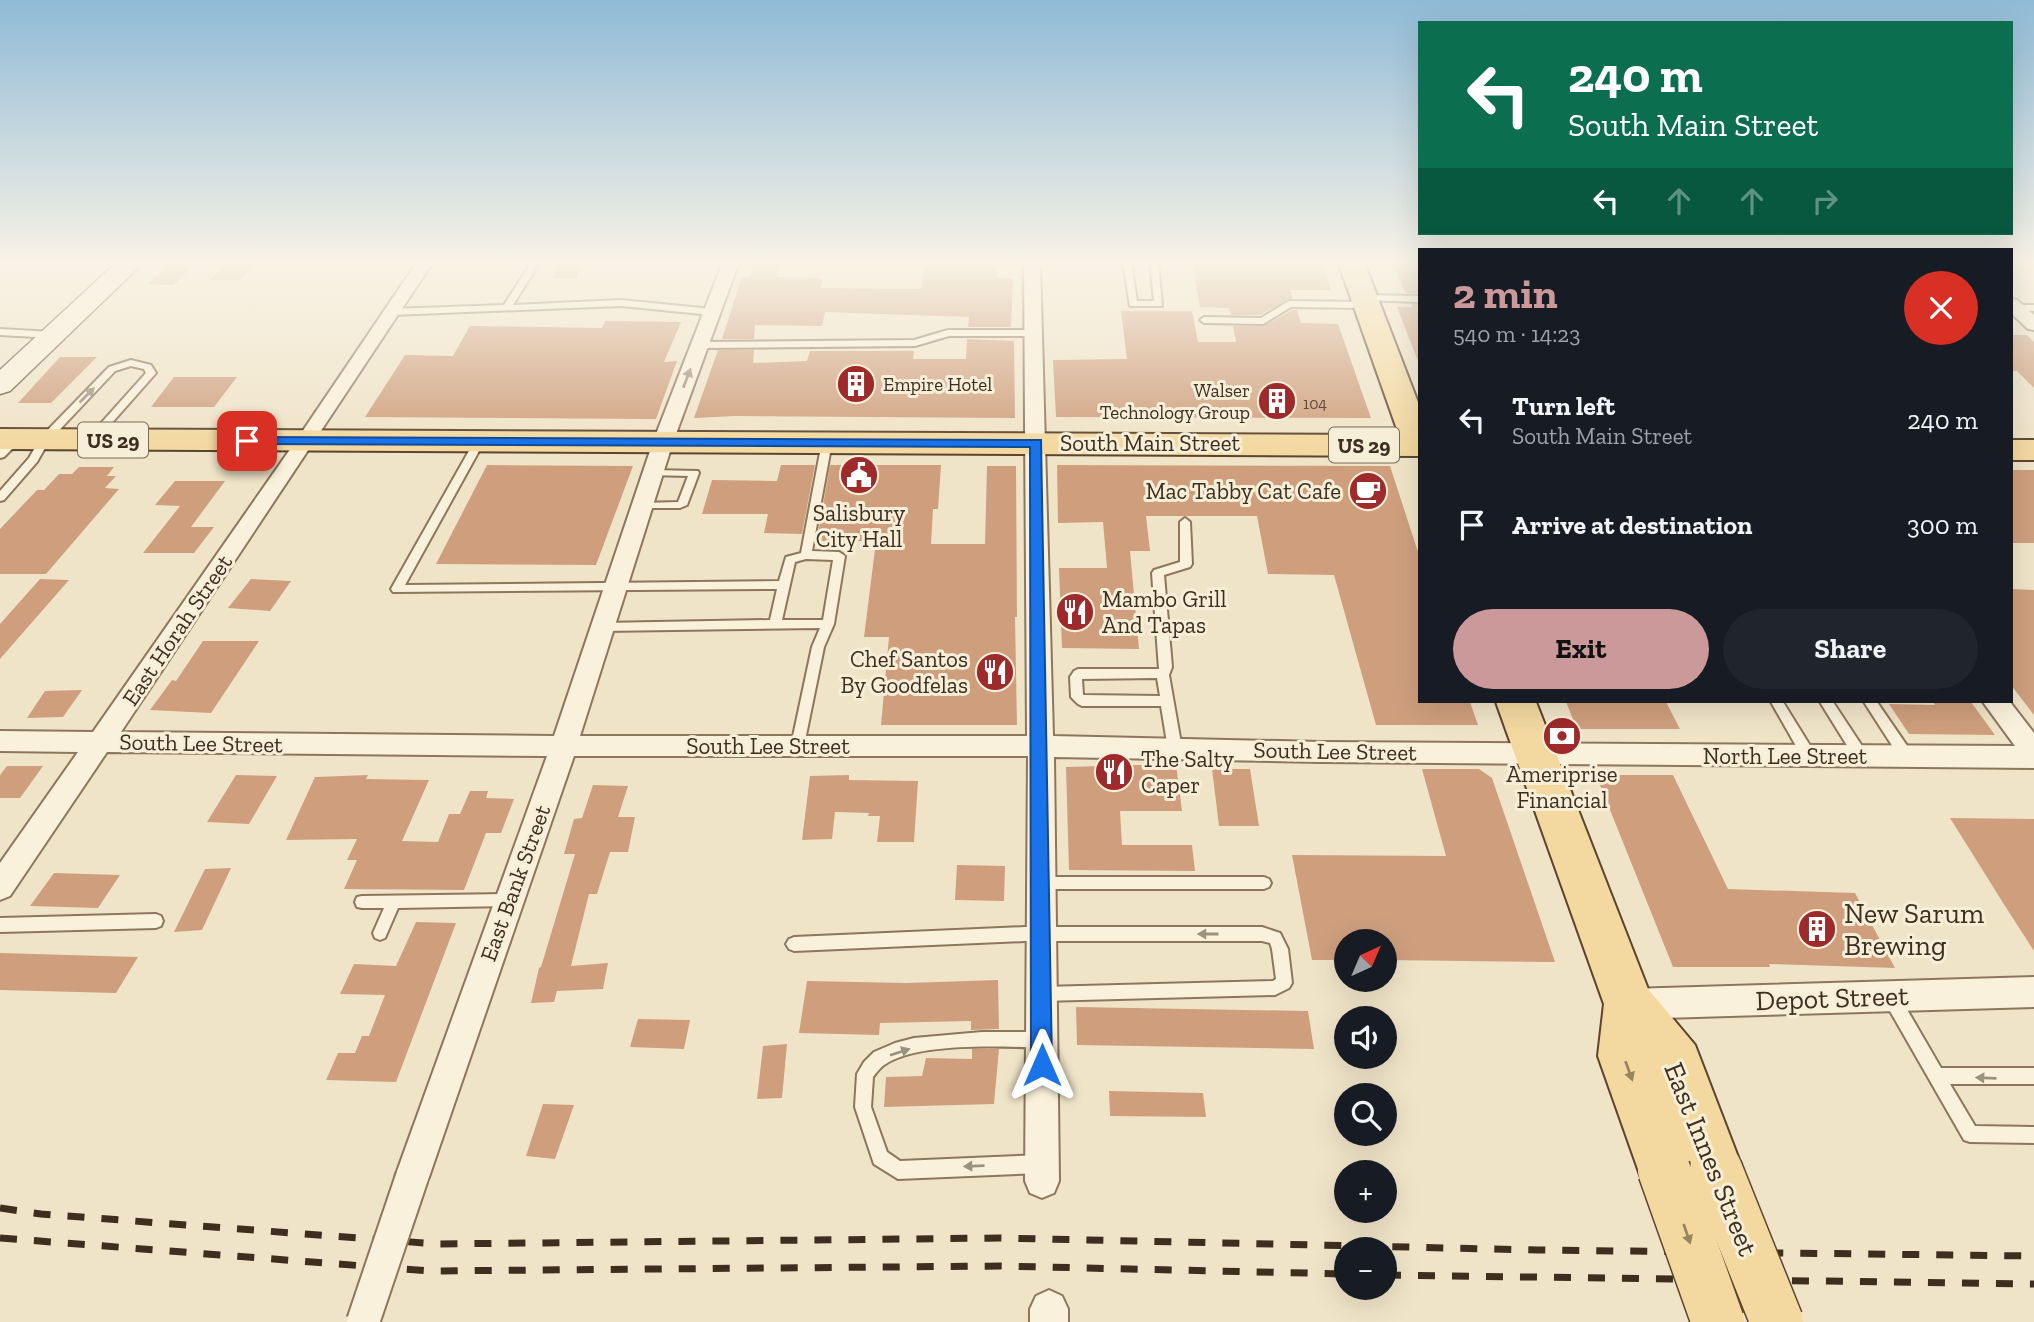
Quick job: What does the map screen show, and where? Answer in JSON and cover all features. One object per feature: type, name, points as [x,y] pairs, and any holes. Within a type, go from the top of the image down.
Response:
[{"type":"main road","points":[[1373,324],[1418,442]]},
{"type":"main road","name":"South Main Street","points":[[25,438],[306,442],[1418,445]]},
{"type":"main road","points":[[2013,450],[2034,450]]},
{"type":"main road","name":"East Innes Street","points":[[1516,703],[1629,1004],[1623,1056],[1777,1322]]},
{"type":"main road","name":"East Innes Street","points":[[1690,1170],[1717,1322]]},
{"type":"street","points":[[0,385],[65,324]]},
{"type":"street","name":"East Horah Street","points":[[0,887],[306,442],[383,324]]},
{"type":"street","name":"East Bank Street","points":[[363,1322],[564,746],[663,442],[708,324]]},
{"type":"street","points":[[1032,324],[1040,746],[1042,1172]]},
{"type":"street","points":[[1997,703],[2034,752]]},
{"type":"street","name":"South Lee Street","points":[[0,741],[564,746],[1040,746],[1535,754]]},
{"type":"street","name":"North Lee Street","points":[[1535,754],[2034,757]]},
{"type":"street","name":"Depot Street","points":[[1629,1004],[2034,992]]},
{"type":"lane","points":[[0,332],[53,335]]},
{"type":"lane","points":[[700,345],[915,343],[948,333],[1032,333]]},
{"type":"lane","points":[[0,498],[33,460],[25,438],[113,369],[131,363],[148,367],[150,373],[91,440]]},
{"type":"lane","points":[[479,442],[397,589],[784,585]]},
{"type":"lane","points":[[806,555],[827,442]]},
{"type":"lane","points":[[642,506],[680,505],[694,473],[653,473]]},
{"type":"lane","points":[[1175,749],[1163,675],[1166,667],[1158,573],[1186,564],[1185,522]]},
{"type":"lane","points":[[775,624],[790,560],[806,555],[839,556],[828,624],[818,647],[799,746]]},
{"type":"lane","points":[[602,627],[828,624]]},
{"type":"lane","points":[[1163,675],[1079,674],[1076,677],[1077,697],[1082,701],[1167,701]]},
{"type":"lane","points":[[1778,703],[1808,756]]},
{"type":"lane","points":[[1827,703],[1861,756]]},
{"type":"lane","points":[[1871,703],[1907,757]]},
{"type":"lane","points":[[1041,883],[1265,883]]},
{"type":"lane","points":[[362,902],[509,900]]},
{"type":"lane","points":[[380,933],[394,901]]},
{"type":"lane","points":[[0,925],[156,920]]},
{"type":"lane","points":[[794,944],[1041,934],[1262,934],[1275,938],[1280,949],[1284,983],[1275,988],[1042,994]]},
{"type":"lane","points":[[1891,997],[1970,1134],[2034,1135]]},
{"type":"lane","points":[[1042,1040],[925,1043],[880,1058],[865,1074],[863,1107],[880,1158],[898,1170],[1042,1172]]},
{"type":"lane","points":[[1937,1076],[2034,1076]]},
{"type":"building","points":[[604,324],[680,324],[664,362],[677,361],[656,419],[365,417],[405,355],[453,356],[470,326],[602,328]]},
{"type":"building","points":[[727,324],[822,324],[822,326],[755,325],[754,339],[722,339]]},
{"type":"building","points":[[968,324],[1011,324],[1011,327],[968,327]]},
{"type":"building","points":[[1123,324],[1194,324],[1198,342],[1236,342],[1233,326],[1268,324],[1338,324],[1371,418],[1056,417],[1053,360],[1127,359]]},
{"type":"building","points":[[1403,324],[1418,324],[1418,361]]},
{"type":"building","points":[[2013,335],[2027,335],[2034,342],[2034,388],[2017,371],[2013,371]]},
{"type":"building","points":[[967,339],[1014,341],[1015,418],[694,418],[718,350],[754,350],[753,363],[807,361],[810,351],[914,351],[913,359],[966,359]]},
{"type":"building","points":[[60,357],[97,357],[51,403],[18,403]]},
{"type":"building","points":[[174,377],[237,377],[214,407],[151,407]]},
{"type":"building","points":[[487,465],[633,466],[596,565],[436,564]]},
{"type":"building","points":[[781,465],[815,465],[802,534],[764,533],[768,514],[702,514],[712,480],[777,481]]},
{"type":"building","points":[[830,465],[941,465],[938,509],[933,509],[931,544],[985,544],[987,466],[1016,466],[1017,725],[881,725],[889,637],[864,637],[876,541],[821,541],[822,534],[818,534]]},
{"type":"building","points":[[1057,465],[1390,466],[1418,552],[1418,703],[1470,703],[1478,725],[1376,725],[1334,575],[1268,574],[1257,516],[1146,516],[1150,551],[1130,551],[1139,649],[1062,648],[1059,568],[1107,568],[1103,522],[1058,523]]},
{"type":"building","points":[[79,467],[114,467],[107,476],[116,476],[105,488],[119,489],[46,574],[0,574],[0,529],[37,490],[44,490],[59,474],[72,474]]},
{"type":"building","points":[[2013,470],[2034,470],[2034,543],[2013,543]]},
{"type":"building","points":[[175,481],[225,481],[191,527],[214,527],[194,553],[143,553],[180,506],[155,505]]},
{"type":"building","points":[[40,579],[69,580],[0,659],[0,624]]},
{"type":"building","points":[[251,579],[291,581],[270,611],[228,608]]},
{"type":"building","points":[[2013,589],[2034,590],[2034,715],[2013,688]]},
{"type":"building","points":[[203,641],[259,641],[211,713],[150,710],[172,680],[176,681]]},
{"type":"building","points":[[82,690],[63,717],[27,718],[45,691]]},
{"type":"building","points":[[1566,703],[1667,703],[1680,729],[1577,729]]},
{"type":"building","points":[[1934,703],[1972,703],[1995,735],[1909,734],[1889,704],[1935,705]]},
{"type":"building","points":[[1176,764],[1182,811],[1120,811],[1122,845],[1192,845],[1195,871],[1069,870],[1066,767]]},
{"type":"building","points":[[7,766],[43,766],[20,798],[0,798],[0,775]]},
{"type":"building","points":[[1212,769],[1250,769],[1259,826],[1219,826]]},
{"type":"building","points":[[1422,769],[1479,769],[1492,778],[1555,962],[1397,960],[1397,929],[1334,929],[1334,960],[1312,960],[1292,855],[1446,856]]},
{"type":"building","points":[[236,775],[277,776],[249,824],[207,822]]},
{"type":"building","points":[[368,775],[366,779],[429,780],[402,841],[438,842],[449,814],[460,814],[470,791],[488,791],[486,798],[514,799],[501,833],[486,833],[464,890],[344,889],[357,860],[347,860],[357,839],[286,840],[315,777]]},
{"type":"building","points":[[849,775],[849,780],[918,781],[914,842],[877,842],[880,816],[835,812],[832,839],[802,840],[810,776]]},
{"type":"building","points":[[1596,775],[1673,775],[1728,889],[1855,893],[1895,968],[1769,964],[1770,967],[1673,967]]},
{"type":"building","points":[[593,785],[628,786],[618,817],[635,817],[628,852],[610,852],[597,894],[589,894],[571,966],[608,963],[603,989],[557,991],[554,1002],[531,1003],[539,968],[575,854],[564,854],[574,819],[582,818]]},
{"type":"building","points":[[1950,818],[2034,819],[2034,951],[2005,906]]},
{"type":"building","points":[[957,865],[1005,866],[1004,901],[955,900]]},
{"type":"building","points":[[231,868],[202,930],[174,932],[205,869]]},
{"type":"building","points":[[54,873],[120,875],[98,908],[30,906]]},
{"type":"building","points":[[416,922],[456,923],[396,1082],[326,1080],[338,1053],[355,1053],[362,1036],[369,1036],[385,995],[340,994],[354,964],[396,966]]},
{"type":"building","points":[[0,953],[138,957],[116,993],[0,990]]},
{"type":"building","points":[[998,980],[999,1029],[971,1030],[971,1021],[880,1023],[879,1035],[799,1033],[807,981],[906,983]]},
{"type":"building","points":[[1076,1007],[1308,1011],[1314,1049],[1077,1045]]},
{"type":"building","points":[[638,1019],[690,1020],[684,1049],[630,1047]]},
{"type":"building","points":[[787,1044],[782,1098],[757,1099],[763,1046]]},
{"type":"building","points":[[972,1049],[999,1049],[994,1104],[884,1107],[886,1077],[922,1076],[926,1058],[972,1059]]},
{"type":"building","points":[[1109,1091],[1203,1093],[1206,1117],[1110,1116]]},
{"type":"building","points":[[543,1104],[574,1105],[555,1159],[526,1156]]},
{"type":"railway","points":[[0,1208],[41,1214],[438,1244],[1001,1238],[1538,1250],[2034,1256]]},
{"type":"railway","points":[[0,1238],[429,1271],[1001,1266],[1334,1274]]},
{"type":"railway","points":[[1397,1275],[2034,1284]]},
{"type":"place","name":"Empire Hotel","points":[[856,384]]},
{"type":"place","name":"Walser Technology Group","points":[[1277,401]]},
{"type":"place","name":"Salisbury City Hall","points":[[859,475]]},
{"type":"place","name":"Mac Tabby Cat Cafe","points":[[1368,491]]},
{"type":"place","name":"Mambo Grill And Tapas","points":[[1075,612]]},
{"type":"place","name":"Chef Santos By Goodfelas","points":[[995,672]]},
{"type":"place","name":"Ameriprise Financial","points":[[1562,736]]},
{"type":"place","name":"The Salty Caper","points":[[1114,772]]},
{"type":"place","name":"New Sarum Brewing","points":[[1817,929]]},
{"type":"route","points":[[247,441],[1036,443],[1042,1065]]}]
